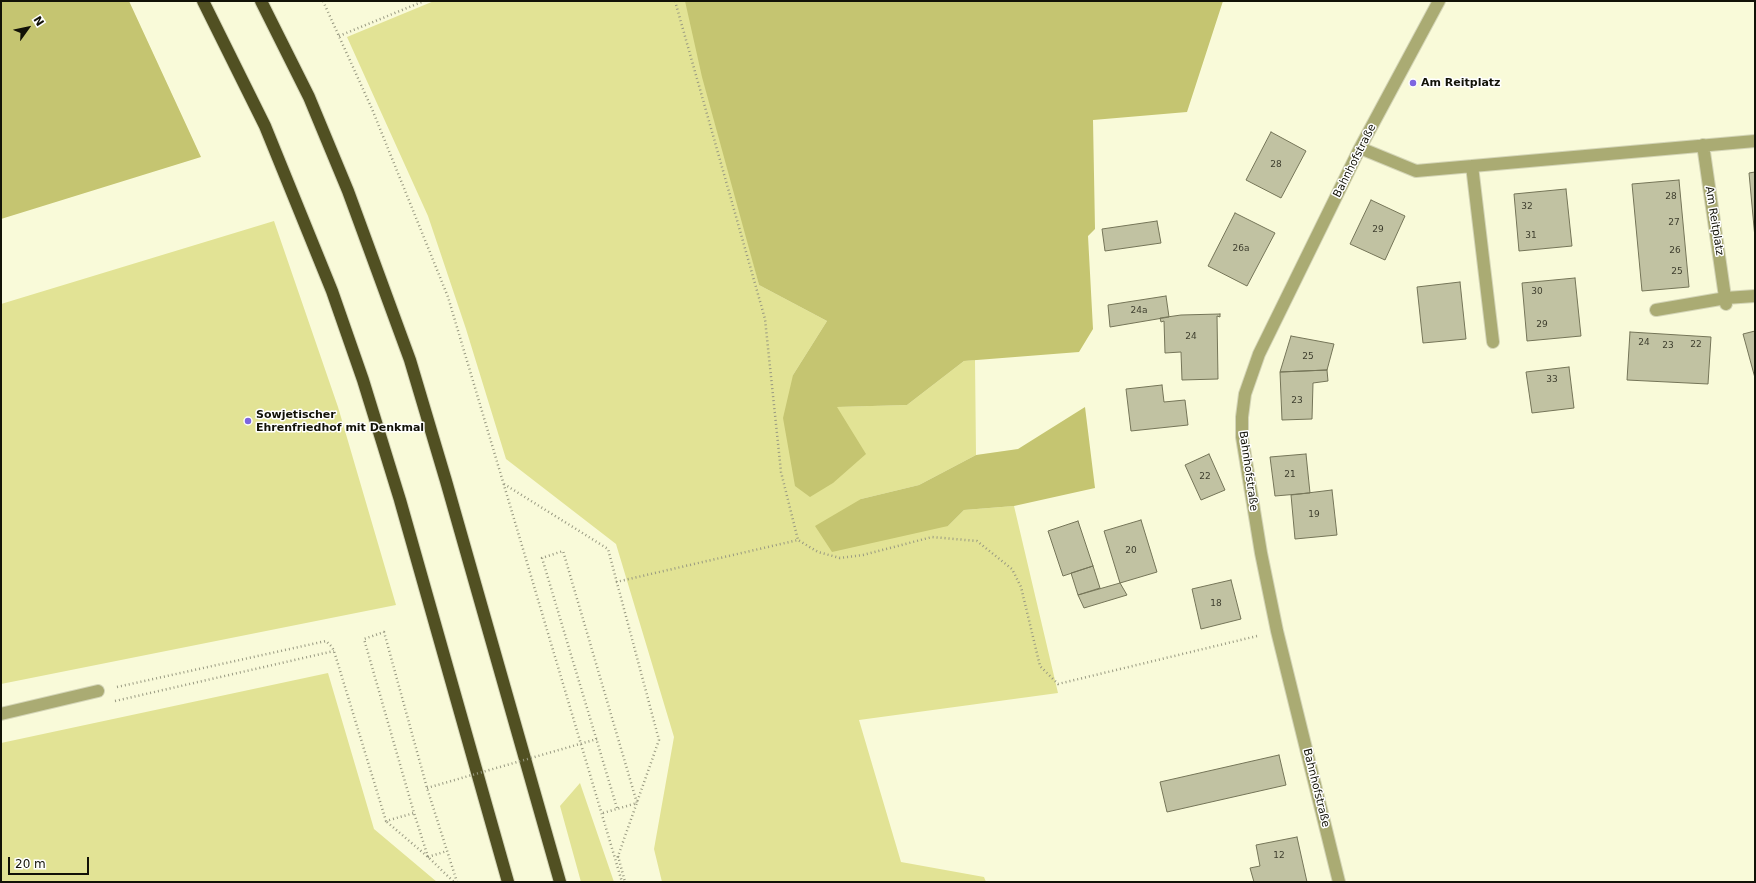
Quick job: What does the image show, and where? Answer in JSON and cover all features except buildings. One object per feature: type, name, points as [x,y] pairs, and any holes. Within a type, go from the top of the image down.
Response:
[{"type":"highway","points":[[203,1],[265,126],[332,291],[358,365],[400,500],[508,882]]},
{"type":"highway","points":[[261,1],[309,97],[348,191],[410,360],[560,882]]},
{"type":"street","name":"Bahnhofstraße","points":[[1339,882],[1277,631],[1261,553],[1245,457],[1242,417],[1245,394],[1259,354],[1360,148],[1439,1]]},
{"type":"street","points":[[1360,148],[1416,171],[1755,141]]},
{"type":"street","name":"Am Reitplatz","points":[[1703,145],[1726,301]]},
{"type":"street","points":[[1472,166],[1493,342]]},
{"type":"street","points":[[1656,310],[1755,296]]},
{"type":"street","points":[[1,714],[98,691]]},
{"type":"path","points":[[323,1],[372,109],[448,297],[603,812],[616,860],[624,882]]},
{"type":"path","points":[[339,36],[424,1]]},
{"type":"path","points":[[675,1],[765,319],[781,472],[798,540]]},
{"type":"path","points":[[504,483],[608,549],[659,740],[616,860]]},
{"type":"path","points":[[616,582],[798,540],[818,552],[840,558],[863,555],[932,537],[977,541],[1012,569],[1022,587],[1040,666],[1058,684],[1277,631]]},
{"type":"path","points":[[617,808],[542,558],[563,551],[636,803]]},
{"type":"path","points":[[428,857],[364,639],[384,632],[427,788],[457,882]]},
{"type":"path","points":[[98,691],[326,641],[334,651],[386,822],[428,857],[454,882]]},
{"type":"path","points":[[109,702],[334,651]]},
{"type":"path","points":[[427,788],[597,739]]},
{"type":"path","points":[[603,812],[636,803]]},
{"type":"path","points":[[386,822],[414,813]]},
{"type":"path","points":[[428,857],[447,851]]},
{"type":"path","points":[[618,856],[624,882]]},
{"type":"green space","points":[[434,1],[688,1],[759,285],[827,321],[793,375],[836,407],[907,405],[964,361],[975,360],[976,455],[919,485],[861,499],[948,526],[964,510],[1014,506],[1058,693],[859,720],[901,862],[984,877],[986,882],[662,882],[654,849],[674,737],[616,544],[506,459],[466,329],[428,216],[347,37]]},
{"type":"green space","points":[[274,221],[338,407],[396,605],[1,684],[1,304]]},
{"type":"green space","points":[[328,673],[374,829],[437,882],[1,882],[1,743]]},
{"type":"green space","points":[[580,783],[614,882],[581,882],[560,806]]},
{"type":"shaded area","points":[[1,1],[129,1],[201,157],[1,219]]},
{"type":"shaded area","points":[[685,1],[1223,1],[1187,112],[1093,120],[1095,229],[1088,236],[1093,329],[1079,352],[964,361],[907,405],[837,407],[866,454],[833,483],[810,497],[795,486],[783,418],[793,375],[827,321],[759,285],[702,77]]},
{"type":"shaded area","points":[[1085,407],[1095,488],[1014,506],[964,510],[948,526],[832,552],[815,526],[861,499],[919,485],[976,455],[1018,449]]},
{"type":"place","name":"Am Reitplatz","points":[[1413,83]]},
{"type":"place","name":"Sowjetischer Ehrenfriedhof mit Denkmal","points":[[248,421]]}]
